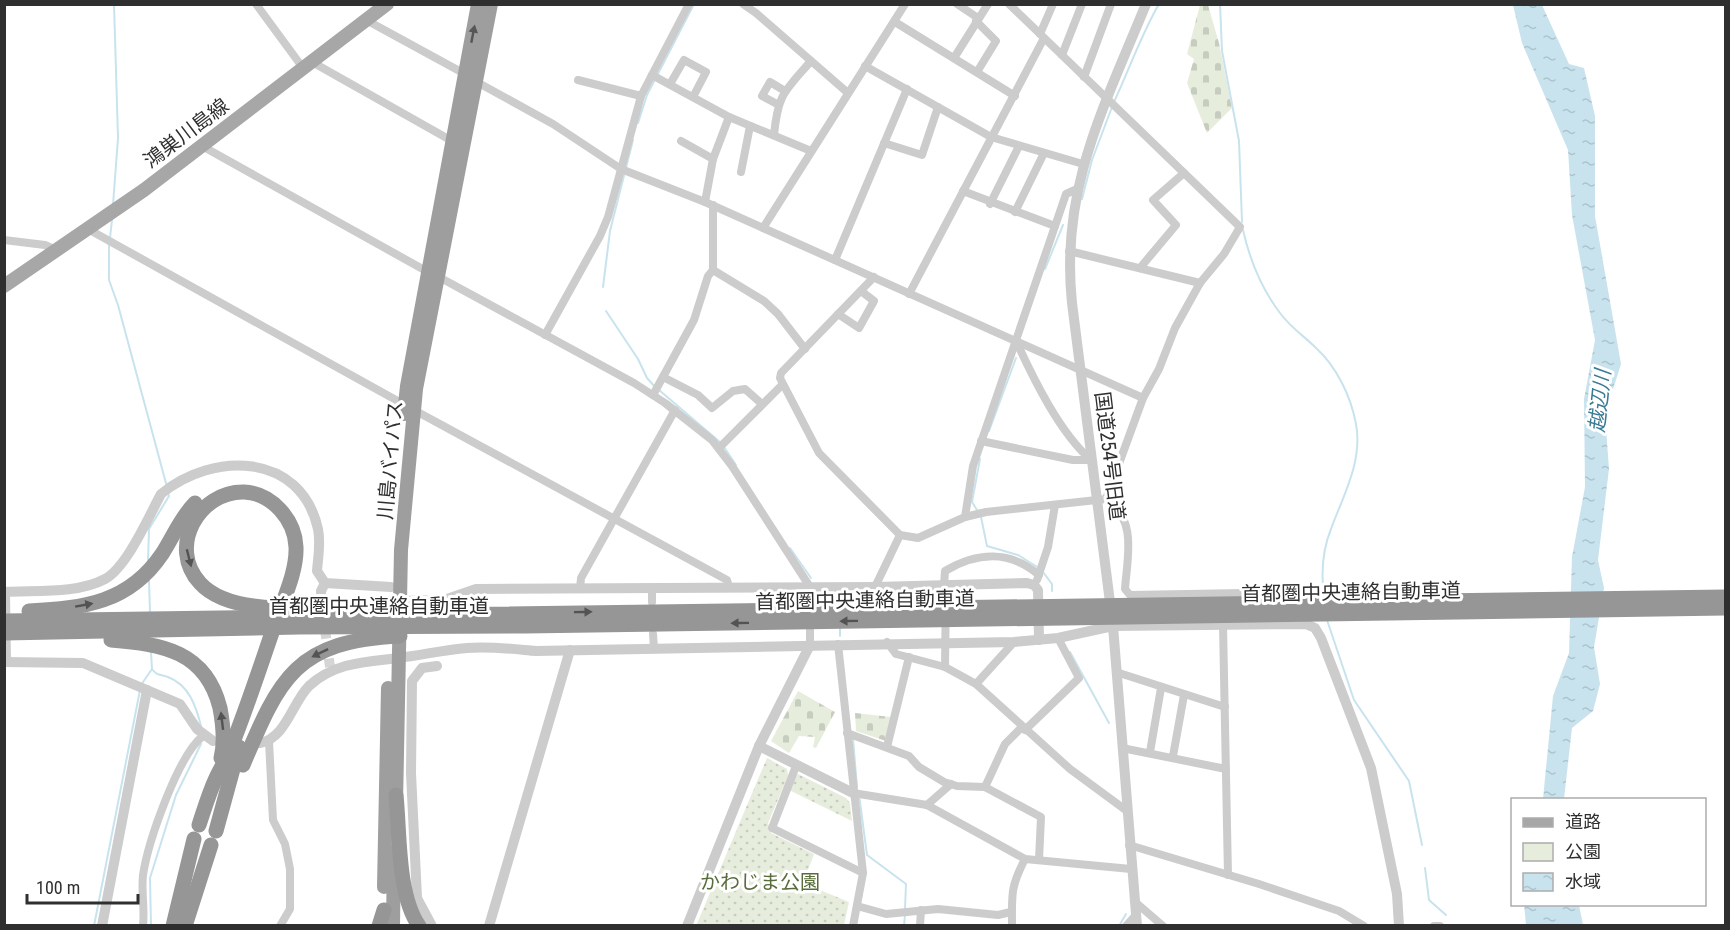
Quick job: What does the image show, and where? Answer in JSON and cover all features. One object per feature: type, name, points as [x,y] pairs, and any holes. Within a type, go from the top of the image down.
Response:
[{"type":"highway","name":"川島バイパス","points":[[432,274],[470,78],[478,4]]},
{"type":"highway","name":"川島バイパス","points":[[393,926],[396,795],[391,587],[410,408],[452,141],[491,4]]},
{"type":"highway","name":"川島バイパス","points":[[382,920],[393,659],[400,601],[410,408]]},
{"type":"highway","points":[[5,622],[91,604],[119,595],[147,574],[192,507],[209,492],[240,484],[261,486],[283,498],[298,517],[305,554],[300,576],[237,754],[222,814]]},
{"type":"highway","points":[[215,779],[230,752],[255,682],[293,572],[296,548],[288,521],[281,509],[270,501],[245,492],[224,495],[210,502],[194,521],[186,548],[189,565],[199,582],[208,590],[258,617]]},
{"type":"highway","name":"首都圏中央連絡自動車道","points":[[5,622],[72,633],[258,617],[376,621],[482,613],[525,619],[798,616],[1725,597]]},
{"type":"highway","name":"首都圏中央連絡自動車道","points":[[1031,612],[1725,608]]},
{"type":"highway","points":[[185,926],[222,814],[267,707],[289,676],[316,654],[376,621],[525,619]]},
{"type":"highway","name":"首都圏中央連絡自動車道","points":[[5,622],[150,625]]},
{"type":"highway","points":[[72,633],[84,638],[159,646],[179,653],[209,677],[223,723],[222,754],[196,832],[173,926]]},
{"type":"highway","points":[[396,795],[405,889],[413,918],[419,926]]},
{"type":"main road","name":"鴻巣川島線","points":[[4,286],[202,146],[387,4]]},
{"type":"street","points":[[256,4],[308,65],[452,141]]},
{"type":"street","points":[[545,335],[600,236],[641,96],[688,4]]},
{"type":"street","points":[[743,4],[756,12],[848,93]]},
{"type":"street","points":[[763,228],[905,4]]},
{"type":"street","points":[[957,4],[977,20],[996,41],[977,72]]},
{"type":"street","points":[[954,58],[988,4]]},
{"type":"street","points":[[909,294],[991,137],[1015,96],[1042,36],[1053,4]]},
{"type":"street","points":[[1062,55],[1082,4]]},
{"type":"street","points":[[1084,76],[1111,4]]},
{"type":"street","name":"国道254号旧道","points":[[1136,920],[1102,500],[1091,460],[1070,286],[1069,251],[1077,189],[1083,164],[1111,103],[1146,4]]},
{"type":"street","points":[[1015,6],[1042,36],[1240,227],[1224,254],[1200,283],[1175,328],[1159,369],[1143,398],[1102,500]]},
{"type":"street","points":[[366,20],[553,124],[621,169],[709,203],[1143,398]]},
{"type":"street","points":[[895,22],[1015,96]]},
{"type":"street","points":[[670,84],[684,60],[706,72],[693,97]]},
{"type":"street","points":[[774,135],[777,104],[811,61]]},
{"type":"street","points":[[864,66],[991,137],[1083,164]]},
{"type":"street","points":[[652,75],[729,117],[812,151]]},
{"type":"street","points":[[578,80],[641,96]]},
{"type":"street","points":[[777,104],[762,96],[770,82],[785,91]]},
{"type":"street","points":[[835,260],[907,89]]},
{"type":"street","points":[[884,143],[922,155],[938,107]]},
{"type":"street","points":[[653,395],[694,320],[708,276],[713,270],[709,203],[713,159],[729,117]]},
{"type":"street","points":[[741,172],[750,126]]},
{"type":"street","points":[[681,141],[713,159]]},
{"type":"street","points":[[202,146],[653,395],[675,410],[719,448],[810,587],[810,645],[759,746],[687,926]]},
{"type":"street","points":[[990,204],[1020,146]]},
{"type":"street","points":[[1015,212],[1044,153]]},
{"type":"street","points":[[1140,268],[1176,225],[1154,200],[1184,173]]},
{"type":"street","points":[[965,517],[972,466],[983,442],[1017,343],[1034,282],[1066,194],[1077,189]]},
{"type":"street","points":[[963,191],[990,204],[1055,226]]},
{"type":"street","points":[[86,228],[410,408],[727,580],[729,588]]},
{"type":"street","points":[[4,240],[45,245],[54,249]]},
{"type":"street","points":[[1069,251],[1200,283]]},
{"type":"street","points":[[713,270],[764,301],[778,314],[805,349]]},
{"type":"street","points":[[874,277],[782,373],[782,385],[819,453],[900,535],[918,538],[965,517],[1001,510],[1102,500],[1119,513],[1126,526],[1130,554],[1125,589],[1130,595],[1300,592]]},
{"type":"street","points":[[838,314],[859,328],[874,300],[861,291]]},
{"type":"street","points":[[1017,343],[1078,449],[1091,460]]},
{"type":"street","points":[[663,377],[682,385],[712,408],[733,392],[745,389],[762,404]]},
{"type":"street","points":[[719,448],[782,385]]},
{"type":"street","points":[[580,589],[581,578],[675,410]]},
{"type":"street","points":[[983,442],[1073,460],[1091,460]]},
{"type":"street","points":[[143,926],[143,874],[151,847],[174,779],[190,749],[204,735],[180,704],[84,663],[6,662],[5,592],[80,587],[106,579],[120,565],[161,494],[171,486],[202,472],[235,464],[260,467],[281,475],[307,502],[318,532],[320,548],[317,571],[325,583]]},
{"type":"street","points":[[1040,640],[1039,575],[1055,505]]},
{"type":"street","points":[[875,587],[900,535]]},
{"type":"street","points":[[945,667],[947,628],[945,571],[953,566],[998,555],[1028,565],[1039,575]]},
{"type":"street","points":[[400,601],[444,600],[476,589],[810,587],[946,589],[1039,575]]},
{"type":"street","points":[[325,583],[391,587]]},
{"type":"street","points":[[321,599],[321,591],[325,583]]},
{"type":"street","points":[[652,588],[652,602]]},
{"type":"street","points":[[1289,592],[1298,623]]},
{"type":"street","points":[[280,926],[290,909],[290,869],[285,844],[273,820],[265,742],[309,686],[331,669],[345,665],[467,648],[570,650],[888,642],[1014,642],[1058,638],[1113,626],[1298,623],[1312,625],[1321,638],[1365,749],[1397,894],[1399,926]]},
{"type":"street","points":[[1223,625],[1228,875]]},
{"type":"street","points":[[653,634],[654,648]]},
{"type":"street","points":[[986,787],[1005,744],[1079,678],[1058,638]]},
{"type":"street","points":[[888,642],[896,654],[945,667],[976,684],[1070,770],[1127,811]]},
{"type":"street","points":[[976,684],[1014,642]]},
{"type":"street","points":[[838,644],[850,734],[853,793],[863,873],[853,926]]},
{"type":"street","points":[[489,926],[570,650]]},
{"type":"street","points":[[887,747],[909,657]]},
{"type":"street","points":[[432,926],[417,898],[411,726],[412,681],[422,668],[437,666]]},
{"type":"street","points":[[1116,672],[1225,708]]},
{"type":"street","points":[[102,926],[142,688]]},
{"type":"street","points":[[1150,752],[1161,688]]},
{"type":"street","points":[[1173,756],[1184,695]]},
{"type":"street","points":[[850,734],[909,756],[920,767],[951,784],[986,787],[1041,817],[1039,860]]},
{"type":"street","points":[[759,746],[853,793],[927,805],[1025,859],[1131,869]]},
{"type":"street","points":[[1122,748],[1173,756],[1226,769]]},
{"type":"street","points":[[796,766],[772,828],[863,873]]},
{"type":"street","points":[[927,805],[951,784]]},
{"type":"street","points":[[1129,845],[1339,911],[1364,926]]},
{"type":"street","points":[[1012,926],[1010,899],[1014,880],[1025,859]]},
{"type":"street","points":[[1134,901],[1163,926]]},
{"type":"street","points":[[857,906],[886,914],[938,909],[998,915],[1011,912]]},
{"type":"street","points":[[920,926],[921,910]]},
{"type":"street","points":[[1126,926],[1136,920]]},
{"type":"street","points":[[1434,926],[1440,926]]},
{"type":"green space","points":[[1200,5],[1208,5],[1219,43],[1232,108],[1207,133],[1187,83],[1194,59],[1187,54]]},
{"type":"green space","points":[[798,691],[835,712],[816,748],[813,747],[815,737],[799,736],[789,753],[771,741]]},
{"type":"green space","points":[[855,713],[891,717],[886,741],[856,731]]},
{"type":"green space","name":"かわじま公園","points":[[767,758],[787,769],[788,776],[768,823],[771,833],[814,854],[803,883],[849,902],[844,925],[696,926]]},
{"type":"green space","points":[[798,774],[846,798],[850,803],[852,821],[789,790],[795,775]]},
{"type":"water","name":"越辺川","points":[[1513,5],[1542,5],[1569,64],[1584,68],[1595,116],[1595,216],[1621,364],[1605,415],[1609,469],[1598,560],[1604,588],[1594,647],[1600,684],[1593,711],[1572,728],[1564,798],[1543,798],[1553,696],[1569,653],[1572,557],[1585,487],[1584,399],[1595,340],[1572,215],[1568,150],[1522,43]]},
{"type":"water","points":[[1524,906],[1579,906],[1583,925],[1526,925]]},
{"type":"waterway","points":[[113,205],[118,138],[114,4]]},
{"type":"waterway","points":[[638,123],[647,95],[694,4]]},
{"type":"waterway","points":[[1114,102],[1159,4]]},
{"type":"waterway","points":[[1220,4],[1222,51],[1239,141],[1242,222]]},
{"type":"waterway","points":[[1082,199],[1092,160],[1112,107]]},
{"type":"waterway","points":[[603,287],[610,231],[633,140]]},
{"type":"waterway","points":[[110,238],[112,220]]},
{"type":"waterway","points":[[1045,269],[1063,225]]},
{"type":"waterway","points":[[1243,230],[1249,253],[1267,294],[1284,318],[1324,356],[1337,373],[1351,403],[1356,424],[1357,451],[1351,478],[1328,537],[1324,554],[1324,597]]},
{"type":"waterway","points":[[109,244],[109,280],[118,305],[167,487]]},
{"type":"waterway","points":[[606,311],[638,359],[647,378],[655,387]]},
{"type":"waterway","points":[[989,431],[1016,358]]},
{"type":"waterway","points":[[659,390],[721,443]]},
{"type":"waterway","points":[[724,447],[736,465]]},
{"type":"waterway","points":[[977,510],[972,502],[980,459]]},
{"type":"waterway","points":[[148,562],[149,529],[169,496],[168,493]]},
{"type":"waterway","points":[[981,517],[987,546],[1018,555],[1039,568]]},
{"type":"waterway","points":[[790,548],[811,578]]},
{"type":"waterway","points":[[1043,572],[1052,584],[1052,591]]},
{"type":"waterway","points":[[149,580],[150,613]]},
{"type":"waterway","points":[[829,594],[839,604]]},
{"type":"waterway","points":[[1327,620],[1354,700],[1409,781],[1422,845]]},
{"type":"waterway","points":[[840,628],[840,636]]},
{"type":"waterway","points":[[141,685],[152,669],[151,652]]},
{"type":"waterway","points":[[1070,652],[1109,723]]},
{"type":"waterway","points":[[152,669],[157,674],[168,677],[181,685],[194,704],[201,726]]},
{"type":"waterway","points":[[94,926],[140,690]]},
{"type":"waterway","points":[[853,739],[857,787]]},
{"type":"waterway","points":[[151,926],[150,878],[176,795],[201,744]]},
{"type":"waterway","points":[[859,795],[867,855],[906,884],[905,909]]},
{"type":"waterway","points":[[1425,868],[1429,900],[1446,915]]},
{"type":"waterway","points":[[1119,926],[1126,914]]},
{"type":"waterway","points":[[904,926],[905,915]]},
{"type":"tunnel","points":[[321,599],[330,667]]}]
